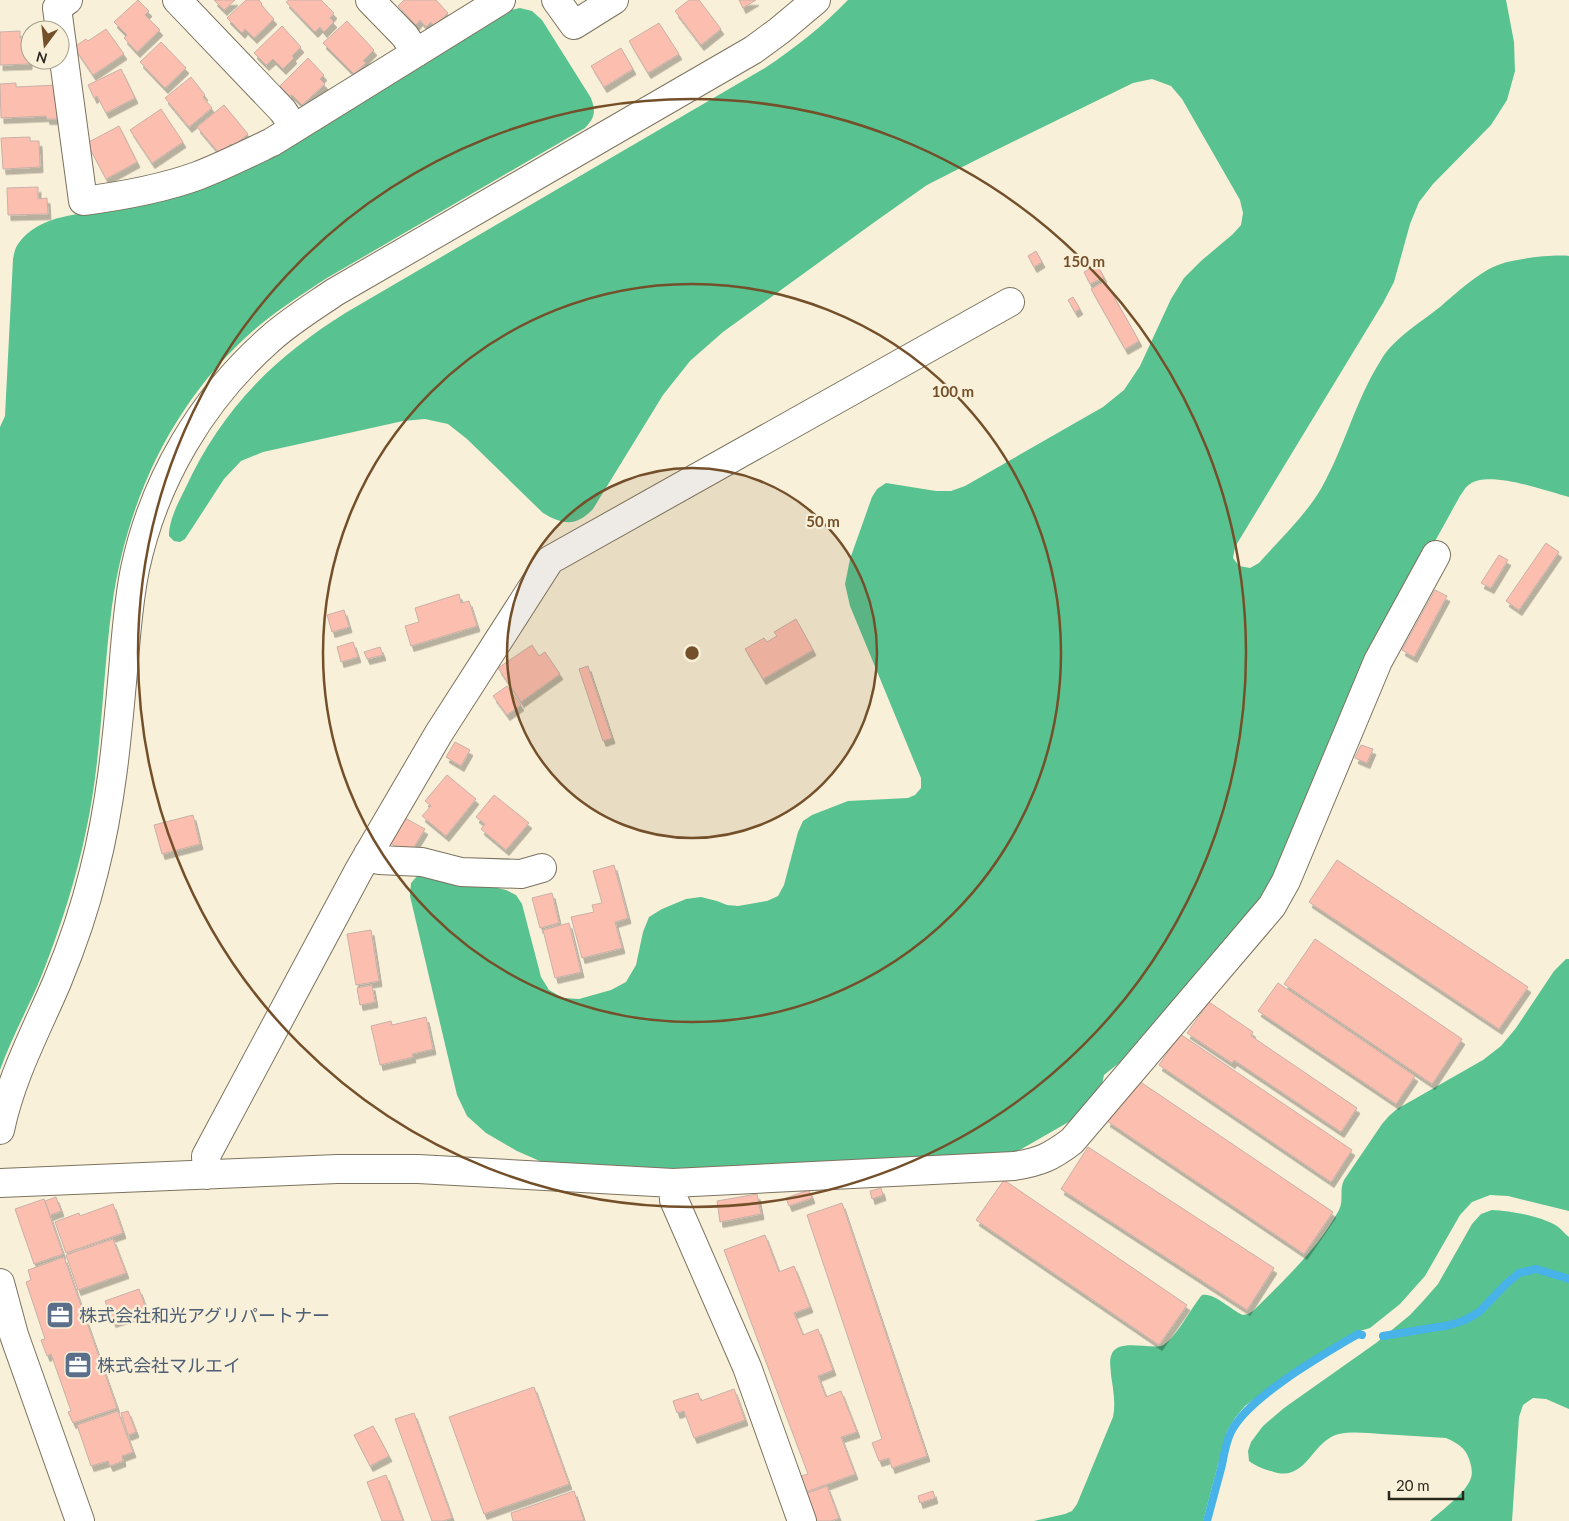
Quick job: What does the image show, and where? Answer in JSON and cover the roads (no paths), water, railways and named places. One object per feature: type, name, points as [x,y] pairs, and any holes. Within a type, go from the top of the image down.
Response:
[{"type":"street","points":[[68,0],[57,8],[83,201],[114,197],[155,188],[195,176],[234,161],[272,142],[501,0]]},
{"type":"street","points":[[177,0],[283,111],[294,128]]},
{"type":"street","points":[[370,0],[405,36],[416,53]]},
{"type":"street","points":[[556,0],[574,25],[614,0]]},
{"type":"street","points":[[0,1130],[19,1066],[58,980],[84,908],[94,871],[110,796],[129,609],[135,570],[144,532],[174,460],[194,426],[217,394],[242,365],[271,338],[302,314],[344,287],[753,50],[780,31],[816,0]]},
{"type":"street","points":[[207,1175],[206,1156],[368,854],[439,733],[550,560],[1010,302]]},
{"type":"street","points":[[0,1183],[337,1168],[391,1168],[673,1183],[1014,1166],[1035,1163],[1055,1154],[1072,1141],[1264,918],[1276,900],[1286,881],[1378,660],[1436,555]]},
{"type":"street","points":[[368,854],[379,860],[422,862],[461,872],[521,874],[542,868]]},
{"type":"street","points":[[673,1183],[674,1200],[747,1367],[802,1521]]},
{"type":"street","points":[[0,1283],[14,1335],[80,1521]]},
{"type":"waterway","points":[[1383,1336],[1450,1325],[1465,1320],[1479,1312],[1519,1273],[1536,1269],[1569,1279]]},
{"type":"waterway","points":[[1207,1521],[1225,1448],[1231,1432],[1240,1419],[1253,1405],[1288,1377],[1358,1334],[1362,1335]]},
{"type":"place","name":"株式会社和光アグリパートナー","points":[[60,1315]]},
{"type":"place","name":"株式会社マルエイ","points":[[78,1365]]}]
